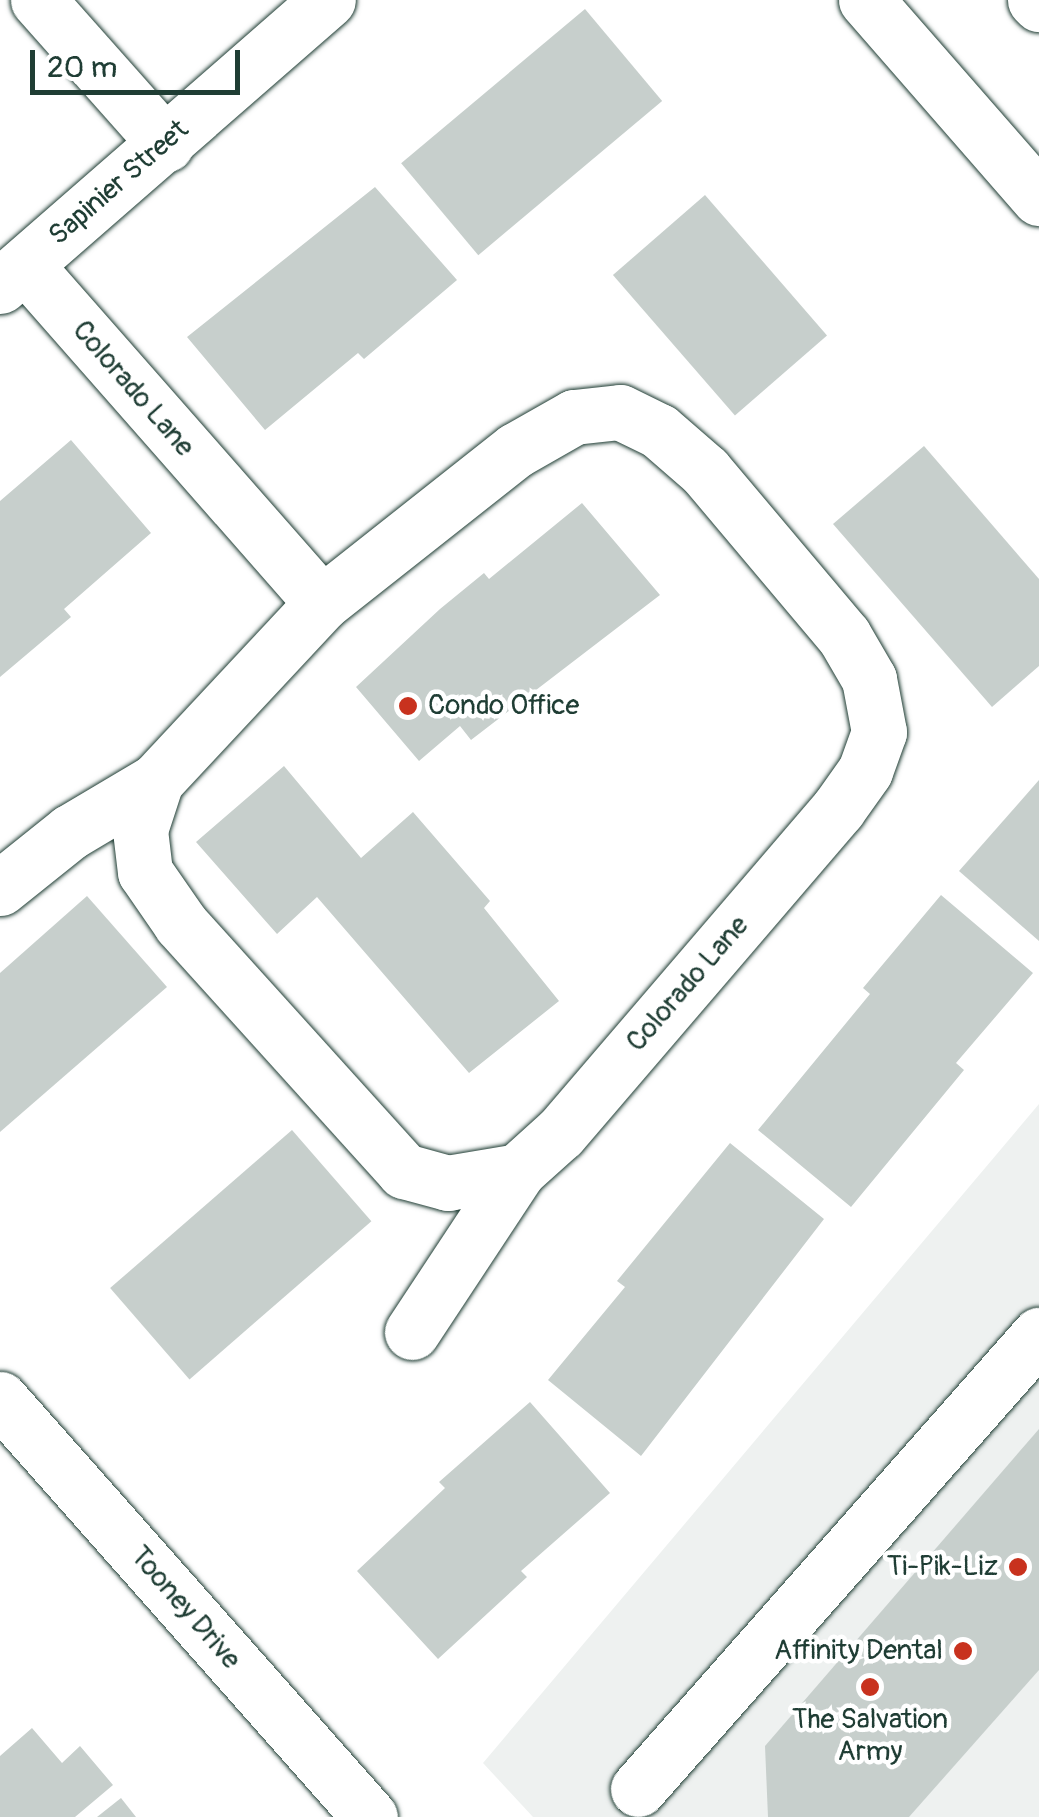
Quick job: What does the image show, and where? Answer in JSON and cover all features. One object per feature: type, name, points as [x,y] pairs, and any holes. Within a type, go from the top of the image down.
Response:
[{"type":"street","points":[[38,0],[166,144]]},
{"type":"street","name":"Sapinier Street","points":[[12,276],[328,0]]},
{"type":"street","points":[[866,0],[1039,198]]},
{"type":"street","name":"Colorado Lane","points":[[12,276],[322,603]]},
{"type":"street","name":"Colorado Lane","points":[[620,412],[660,432],[705,470],[844,636],[869,679],[879,732],[865,770],[838,809],[560,1133],[518,1171],[448,1182],[404,1171],[181,924],[145,872],[140,830],[156,781],[322,603],[516,450],[574,417],[620,412]]},
{"type":"street","points":[[0,888],[70,832],[156,781]]},
{"type":"street","points":[[412,1332],[518,1171]]},
{"type":"street","points":[[638,1789],[1039,1335]]},
{"type":"street","name":"Tooney Drive","points":[[0,1399],[370,1817]]},
{"type":"shaded area","points":[[1039,1104],[1039,1817],[533,1817],[483,1763]]},
{"type":"building","points":[[585,9],[662,101],[478,255],[401,163]]},
{"type":"building","points":[[375,187],[457,280],[364,359],[358,353],[265,430],[187,337]]},
{"type":"building","points":[[705,195],[827,335],[735,415],[613,275]]},
{"type":"building","points":[[71,440],[151,533],[64,609],[71,617],[0,677],[0,501]]},
{"type":"building","points":[[924,446],[1039,579],[1039,666],[992,707],[833,524]]},
{"type":"building","points":[[582,503],[660,595],[471,740],[460,726],[419,761],[356,687],[484,573],[489,579]]},
{"type":"building","points":[[284,766],[361,858],[413,812],[490,901],[484,908],[559,1001],[469,1073],[317,897],[277,934],[196,842]]},
{"type":"building","points":[[1039,780],[1039,941],[959,871]]},
{"type":"building","points":[[941,895],[1033,973],[956,1063],[964,1070],[851,1207],[758,1130],[870,994],[863,988]]},
{"type":"building","points":[[87,896],[167,987],[0,1132],[0,973]]},
{"type":"building","points":[[292,1130],[371,1221],[189,1379],[110,1288]]},
{"type":"building","points":[[730,1143],[824,1219],[641,1456],[548,1380],[625,1287],[617,1281]]},
{"type":"building","points":[[530,1402],[610,1493],[521,1571],[527,1577],[438,1659],[357,1571],[445,1488],[439,1482]]},
{"type":"building","points":[[1039,1429],[1039,1670],[909,1817],[768,1817],[765,1746]]},
{"type":"building","points":[[32,1728],[62,1763],[80,1746],[113,1785],[75,1817],[0,1817],[0,1756]]},
{"type":"building","points":[[121,1798],[136,1817],[97,1817]]},
{"type":"place","name":"Condo Office","points":[[408,706]]},
{"type":"place","name":"Ti-Pik-Liz","points":[[1018,1567]]},
{"type":"place","name":"Affinity Dental","points":[[963,1651]]},
{"type":"place","name":"The Salvation Army","points":[[870,1687]]}]
